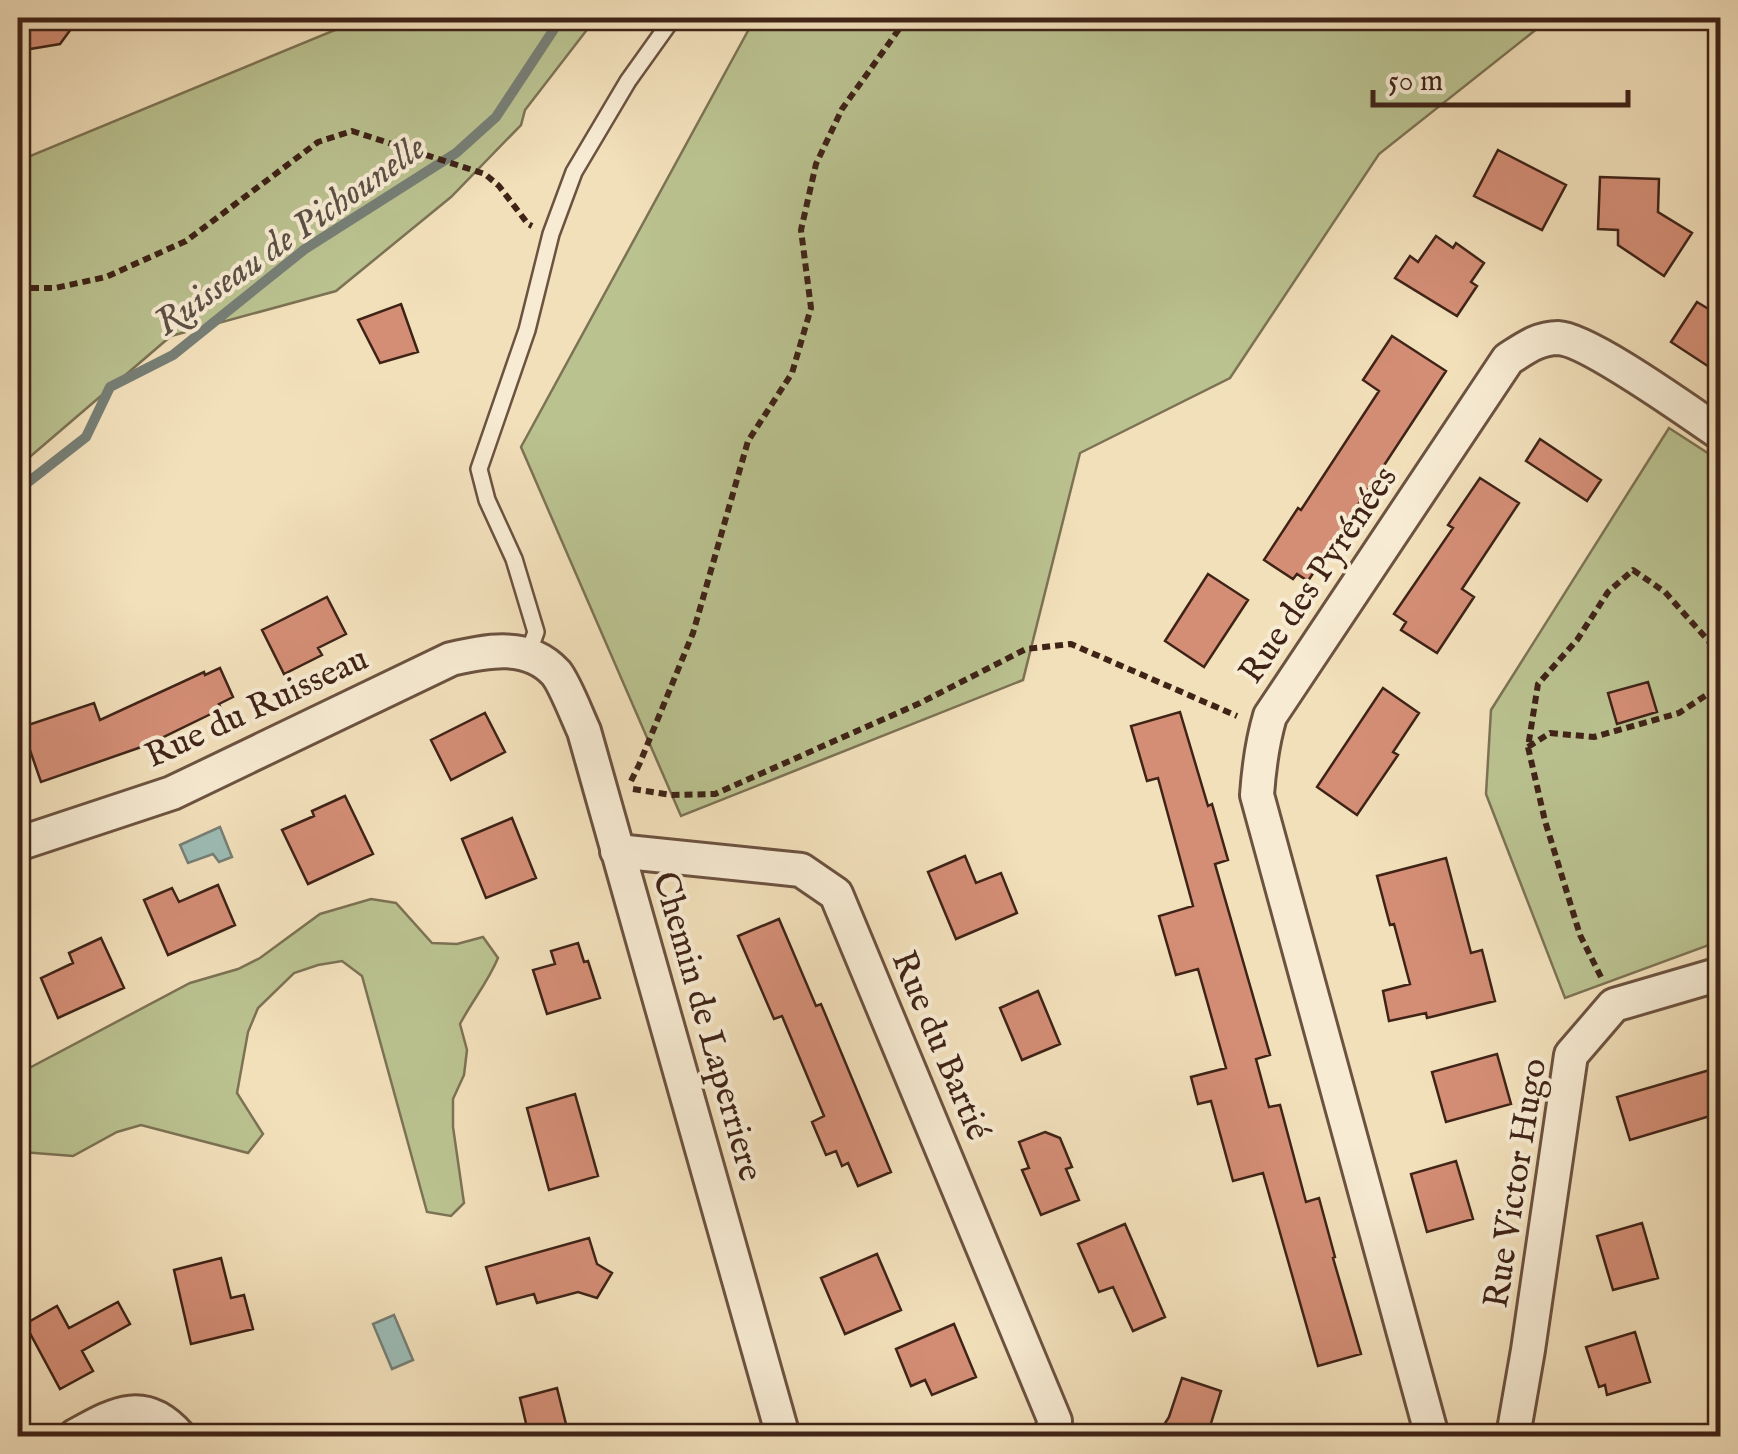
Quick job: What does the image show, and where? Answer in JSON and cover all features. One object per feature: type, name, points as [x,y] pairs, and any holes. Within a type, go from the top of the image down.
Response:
[{"type":"street","name":"Rue des Pyrénées","points":[[1432,1436],[1257,794],[1266,728],[1270,716],[1508,359],[1534,342],[1561,338],[1596,353],[1720,433]]},
{"type":"street","name":"Rue du Ruisseau","points":[[18,844],[172,793],[451,659],[491,650],[528,654]]},
{"type":"street","name":"Chemin de Laperriere","points":[[528,654],[556,674],[584,731],[783,1436]]},
{"type":"street","name":"Rue du Bartié","points":[[617,851],[801,870],[836,894],[1054,1421],[1050,1436]]},
{"type":"street","points":[[1614,1006],[1720,974]]},
{"type":"street","name":"Rue Victor Hugo","points":[[1513,1436],[1572,1055],[1614,1006]]},
{"type":"street","points":[[75,1436],[112,1416],[142,1411],[166,1421],[179,1436]]},
{"type":"lane","points":[[528,654],[536,632],[514,559],[479,469],[527,330],[551,234],[574,172],[628,81],[673,18]]},
{"type":"path","points":[[907,18],[842,109],[816,164],[801,230],[811,308],[792,374],[748,441],[692,634],[639,766],[626,788],[671,796],[715,794],[920,703],[1026,648],[1071,644],[1266,728]]},
{"type":"path","points":[[18,288],[56,288],[106,276],[186,241],[318,142],[352,131],[486,174],[500,186],[528,224],[551,234]]},
{"type":"path","points":[[1614,1006],[1580,935],[1544,821],[1528,747],[1538,684],[1576,640],[1608,592],[1633,570],[1665,592],[1720,651]]},
{"type":"path","points":[[1528,747],[1550,733],[1594,737],[1679,713],[1720,686]]},
{"type":"green space","points":[[364,18],[596,18],[525,110],[521,125],[451,197],[336,291],[171,336],[18,467],[18,161]]},
{"type":"green space","points":[[755,18],[1626,18],[1543,24],[1379,154],[1230,378],[1080,453],[1023,680],[681,816],[521,447]]},
{"type":"green space","points":[[1669,428],[1720,461],[1720,941],[1565,998],[1486,794],[1491,710]]},
{"type":"green space","points":[[371,899],[396,903],[432,943],[457,944],[483,937],[498,958],[460,1024],[467,1050],[464,1075],[453,1099],[453,1127],[464,1203],[451,1216],[427,1212],[362,976],[342,961],[294,973],[258,1008],[248,1032],[237,1093],[263,1134],[248,1153],[141,1125],[117,1132],[73,1156],[18,1154],[18,1074],[190,983],[260,958],[320,914]]},
{"type":"water","points":[[220,827],[232,857],[219,862],[213,854],[188,863],[180,845]]},
{"type":"water","points":[[394,1315],[413,1360],[392,1369],[373,1324]]},
{"type":"building","points":[[18,18],[79,18],[60,44],[18,51]]},
{"type":"building","points":[[1498,150],[1566,185],[1542,230],[1474,196]]},
{"type":"building","points":[[1600,177],[1659,179],[1658,212],[1692,233],[1664,276],[1618,245],[1618,230],[1598,229]]},
{"type":"building","points":[[1436,236],[1453,248],[1456,243],[1484,263],[1471,282],[1477,286],[1457,316],[1395,278],[1410,256],[1418,262]]},
{"type":"building","points":[[1697,302],[1720,316],[1720,374],[1671,342]]},
{"type":"building","points":[[401,304],[418,352],[380,363],[358,320]]},
{"type":"building","points":[[1392,336],[1446,371],[1308,581],[1297,574],[1293,579],[1264,560],[1379,391],[1363,380]]},
{"type":"building","points":[[1540,439],[1601,480],[1587,501],[1526,461]]},
{"type":"building","points":[[1480,478],[1519,503],[1462,589],[1474,597],[1437,653],[1401,630],[1406,622],[1394,614],[1453,528],[1448,525]]},
{"type":"building","points":[[1208,574],[1248,600],[1204,667],[1165,641]]},
{"type":"building","points":[[327,597],[346,634],[318,648],[322,655],[284,674],[262,630]]},
{"type":"building","points":[[220,668],[233,697],[219,704],[221,709],[147,745],[41,782],[22,727],[94,703],[100,720]]},
{"type":"building","points":[[1648,682],[1657,712],[1617,724],[1608,693]]},
{"type":"building","points":[[1383,688],[1419,713],[1393,752],[1398,755],[1357,815],[1317,787]]},
{"type":"building","points":[[1180,712],[1228,860],[1215,864],[1270,1055],[1256,1059],[1269,1107],[1280,1105],[1306,1202],[1319,1198],[1361,1354],[1318,1366],[1263,1173],[1233,1181],[1211,1101],[1198,1104],[1191,1077],[1226,1068],[1198,969],[1176,975],[1159,916],[1193,906],[1158,778],[1147,781],[1131,726]]},
{"type":"building","points":[[485,713],[505,752],[451,780],[431,740]]},
{"type":"building","points":[[345,796],[373,854],[308,884],[282,830]]},
{"type":"building","points":[[512,818],[536,878],[486,898],[462,839]]},
{"type":"building","points":[[965,856],[976,883],[1001,873],[1017,913],[956,939],[928,872]]},
{"type":"building","points":[[1446,858],[1471,953],[1482,950],[1495,1001],[1427,1018],[1426,1013],[1389,1021],[1383,991],[1410,984],[1377,876]]},
{"type":"building","points":[[218,885],[235,925],[168,955],[144,900],[172,888],[179,902]]},
{"type":"building","points":[[779,919],[816,1006],[821,1004],[891,1172],[858,1186],[848,1163],[842,1166],[836,1151],[826,1155],[812,1122],[824,1116],[782,1016],[774,1019],[738,936]]},
{"type":"building","points":[[101,938],[124,988],[58,1018],[41,978],[73,963],[69,953]]},
{"type":"building","points":[[578,943],[600,998],[547,1014],[533,970],[555,964],[551,951]]},
{"type":"building","points":[[1038,991],[1060,1044],[1022,1060],[1000,1008]]},
{"type":"building","points":[[1497,1054],[1511,1104],[1446,1122],[1432,1072]]},
{"type":"building","points":[[1720,1067],[1720,1113],[1630,1140],[1617,1097]]},
{"type":"building","points":[[575,1094],[598,1176],[549,1190],[527,1108]]},
{"type":"building","points":[[1045,1132],[1060,1138],[1072,1167],[1066,1169],[1079,1200],[1041,1215],[1022,1170],[1029,1168],[1019,1142]]},
{"type":"building","points":[[1456,1161],[1473,1219],[1427,1232],[1411,1174]]},
{"type":"building","points":[[1642,1223],[1658,1278],[1613,1290],[1597,1236]]},
{"type":"building","points":[[1125,1224],[1165,1317],[1133,1331],[1113,1287],[1099,1292],[1078,1244]]},
{"type":"building","points":[[589,1238],[597,1264],[612,1273],[597,1298],[578,1292],[537,1303],[534,1294],[497,1304],[486,1267]]},
{"type":"building","points":[[877,1254],[901,1310],[845,1334],[821,1278]]},
{"type":"building","points":[[221,1258],[231,1298],[244,1295],[253,1329],[191,1344],[174,1270]]},
{"type":"building","points":[[118,1302],[130,1324],[82,1351],[93,1371],[60,1389],[25,1324],[57,1306],[69,1328]]},
{"type":"building","points":[[954,1324],[976,1377],[932,1395],[925,1380],[911,1386],[896,1349]]},
{"type":"building","points":[[1635,1332],[1650,1382],[1607,1395],[1605,1385],[1599,1387],[1586,1347]]},
{"type":"building","points":[[1182,1378],[1221,1391],[1207,1436],[1157,1436],[1169,1417]]},
{"type":"building","points":[[557,1388],[569,1436],[529,1436],[520,1398]]},
{"type":"waterway","name":"Ruisseau de Pichounelle","points":[[18,490],[86,437],[110,387],[173,355],[305,249],[456,153],[496,117],[558,23],[586,18]]}]
